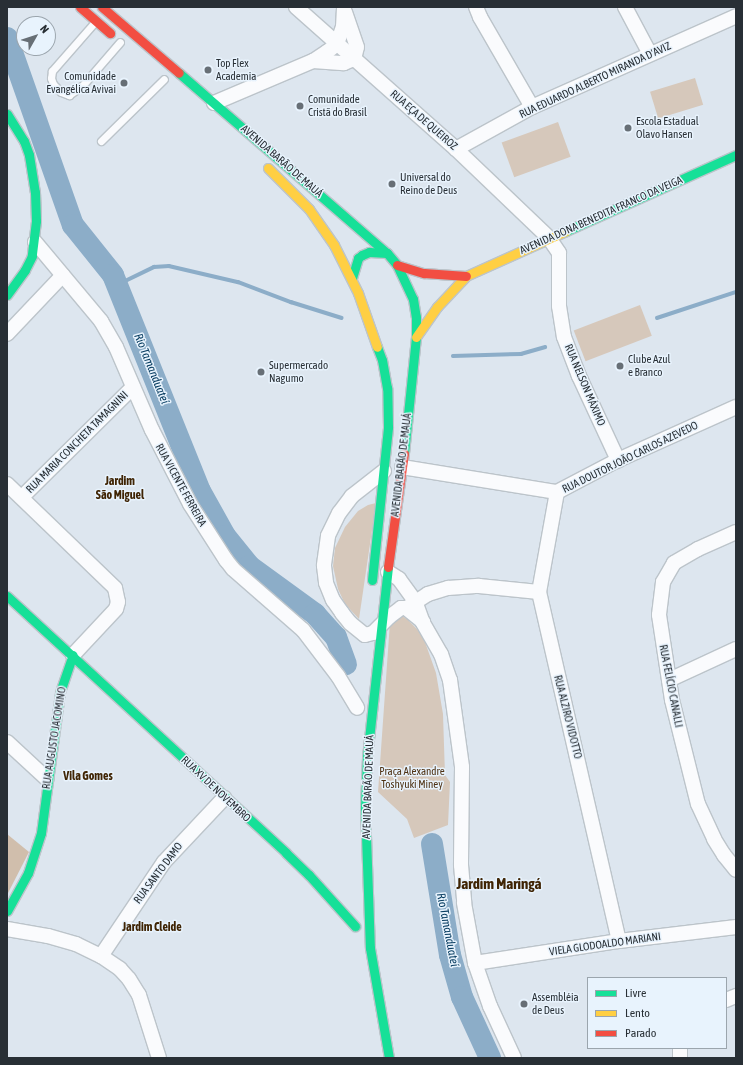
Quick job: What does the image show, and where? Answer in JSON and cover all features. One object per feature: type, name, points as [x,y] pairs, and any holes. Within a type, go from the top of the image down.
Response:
[{"type":"main road","points":[[80,7],[123,45]]},
{"type":"main road","name":"AVENIDA BARÃO DE MAUÁ","points":[[102,7],[387,253],[397,265],[413,299],[416,317],[416,337],[402,467],[388,572],[369,633],[366,862],[370,948],[389,1058]]},
{"type":"main road","points":[[7,114],[24,141],[29,155],[35,192],[35,242],[32,256],[25,270],[7,294]]},
{"type":"main road","name":"AVENIDA DONA BENEDITA FRANCO DA VEIGA","points":[[466,276],[736,155]]},
{"type":"main road","name":"AVENIDA BARÃO DE MAUÁ","points":[[260,161],[309,209],[334,245],[352,278],[374,332],[382,360],[387,388],[388,428],[371,591]]},
{"type":"main road","points":[[352,278],[353,270],[358,258],[362,255],[369,252],[387,253]]},
{"type":"main road","points":[[397,265],[417,272],[466,276]]},
{"type":"main road","points":[[403,349],[410,346],[437,307],[466,276]]},
{"type":"main road","points":[[374,332],[382,344],[386,346]]},
{"type":"main road","name":"RUA XV DE NOVEMBRO","points":[[7,596],[73,655],[224,798],[309,875],[355,930],[353,912]]},
{"type":"main road","name":"RUA AUGUSTO JACOMINO","points":[[7,911],[28,873],[36,850],[40,833],[60,692],[73,655]]},
{"type":"main road","points":[[357,712],[358,693]]},
{"type":"street","name":"RUA EÇA DE QUEIROZ","points":[[296,7],[456,149],[549,238]]},
{"type":"street","points":[[476,7],[480,17],[532,107]]},
{"type":"street","points":[[625,7],[650,54]]},
{"type":"street","points":[[214,103],[313,62],[337,44],[343,27],[344,8]]},
{"type":"street","points":[[313,62],[344,63],[354,59],[357,47],[344,8]]},
{"type":"street","name":"RUA EDUARDO ALBERTO MIRANDA D'AVIZ","points":[[456,149],[532,107],[736,16]]},
{"type":"street","name":"RUA NELSON MÁXIMO","points":[[549,238],[559,253],[559,306],[564,337],[579,376],[618,460]]},
{"type":"street","name":"RUA VICENTE FERREIRA","points":[[35,242],[101,322],[116,347],[152,430],[190,504],[226,560],[233,569],[303,630],[338,676],[357,712]]},
{"type":"street","points":[[7,334],[63,275]]},
{"type":"street","name":"RUA MARIA CONCHETA TAMAGNINI","points":[[22,497],[133,387]]},
{"type":"street","name":"RUA DOUTOR JOÃO CARLOS AZEVEDO","points":[[402,467],[557,492],[618,460],[736,407]]},
{"type":"street","points":[[384,471],[352,496],[339,513],[328,536],[324,566],[326,583],[333,600],[350,623],[369,633],[397,610],[428,594],[448,588],[479,586],[539,592]]},
{"type":"street","name":"RUA AUGUSTO JACOMINO","points":[[7,484],[115,588],[118,596],[116,608],[110,617],[73,655]]},
{"type":"street","name":"RUA ALZIRO VIDOTTO","points":[[557,492],[539,592],[619,941]]},
{"type":"street","name":"RUA FELÍCIO CANALLI","points":[[736,532],[698,549],[674,563],[663,582],[659,615],[672,700],[698,804],[714,839],[736,870]]},
{"type":"street","points":[[388,572],[399,579],[411,604],[442,654],[450,680],[462,768],[461,865],[464,903],[475,962],[490,1006],[514,1058]]},
{"type":"street","points":[[669,680],[736,648]]},
{"type":"street","points":[[7,742],[47,779]]},
{"type":"street","name":"RUA SANTO DAMO","points":[[101,956],[164,862],[224,798]]},
{"type":"street","name":"VIELA GLODOALDO MARIANI","points":[[475,962],[619,941],[736,927]]},
{"type":"street","points":[[7,929],[48,936],[76,944],[101,956],[125,974],[140,994],[159,1058]]},
{"type":"lane","points":[[96,21],[52,71],[51,78],[61,92],[68,95],[82,86],[123,45]]},
{"type":"lane","points":[[101,141],[164,80]]},
{"type":"green space","points":[[695,78],[703,105],[658,119],[650,92]]},
{"type":"green space","points":[[558,122],[571,157],[514,177],[502,143]]},
{"type":"green space","points":[[640,305],[652,336],[586,361],[574,330]]},
{"type":"green space","points":[[376,503],[359,619],[345,604],[338,589],[333,566],[335,548],[345,527],[358,511],[368,505]]},
{"type":"green space","name":"Praça Alexandre Toshyuki Miney","points":[[402,616],[417,629],[425,642],[436,673],[443,714],[445,775],[450,782],[448,825],[414,838],[407,819],[378,792],[390,622]]},
{"type":"shaded area","points":[[7,834],[29,852],[7,895]]},
{"type":"waterway","name":"Rio Tamanduateí","points":[[7,38],[73,225],[113,275],[200,491],[225,536],[249,566],[315,614],[336,637],[346,664]]},
{"type":"waterway","points":[[117,285],[154,267],[169,266],[238,282],[291,302],[342,318]]},
{"type":"waterway","points":[[657,318],[736,292]]},
{"type":"waterway","points":[[453,356],[521,354],[545,347]]},
{"type":"waterway","name":"Rio Tamanduateí","points":[[432,844],[450,955],[462,997],[490,1058]]},
{"type":"traffic: fast","points":[[179,73],[387,253],[397,265],[413,299],[416,317],[416,337],[404,453]]},
{"type":"traffic: fast","points":[[7,114],[24,141],[29,155],[35,192],[36,221],[32,256],[25,270],[7,295]]},
{"type":"traffic: fast","points":[[566,231],[736,155]]},
{"type":"traffic: fast","points":[[352,278],[358,258],[362,255],[369,252],[387,253]]},
{"type":"traffic: fast","points":[[372,580],[388,427],[387,388],[382,360],[377,347]]},
{"type":"traffic: fast","points":[[388,567],[367,758],[365,807],[370,948],[389,1058]]},
{"type":"traffic: fast","points":[[7,596],[286,853],[309,875],[355,926]]},
{"type":"traffic: fast","points":[[7,911],[28,873],[41,833],[60,692],[73,655]]},
{"type":"traffic: slow","points":[[268,168],[309,209],[334,245],[358,293],[377,347]]},
{"type":"traffic: slow","points":[[416,337],[437,307],[466,276],[566,231]]},
{"type":"traffic: jam","points":[[80,7],[110,33]]},
{"type":"traffic: jam","points":[[102,7],[179,73]]},
{"type":"traffic: jam","points":[[397,265],[424,273],[466,276]]},
{"type":"traffic: jam","points":[[388,567],[404,453]]},
{"type":"place","name":"Top Flex Academia","points":[[208,70]]},
{"type":"place","name":"Comunidade Evangélica Avivai","points":[[124,83]]},
{"type":"place","name":"Comunidade Cristã do Brasil","points":[[300,106]]},
{"type":"place","name":"Escola Estadual Olavo Hansen","points":[[628,128]]},
{"type":"place","name":"Universal do Reino de Deus","points":[[392,184]]},
{"type":"place","name":"Clube Azul e Branco","points":[[620,366]]},
{"type":"place","name":"Supermercado Nagumo","points":[[261,372]]},
{"type":"place","name":"Assembléia de Deus","points":[[524,1004]]},
{"type":"district","name":"Jardim São Miguel","points":[[120,489]]},
{"type":"district","name":"Vila Gomes","points":[[88,777]]},
{"type":"district","name":"Jardim Maringá","points":[[499,884]]},
{"type":"district","name":"Jardim Cleide","points":[[152,928]]}]
